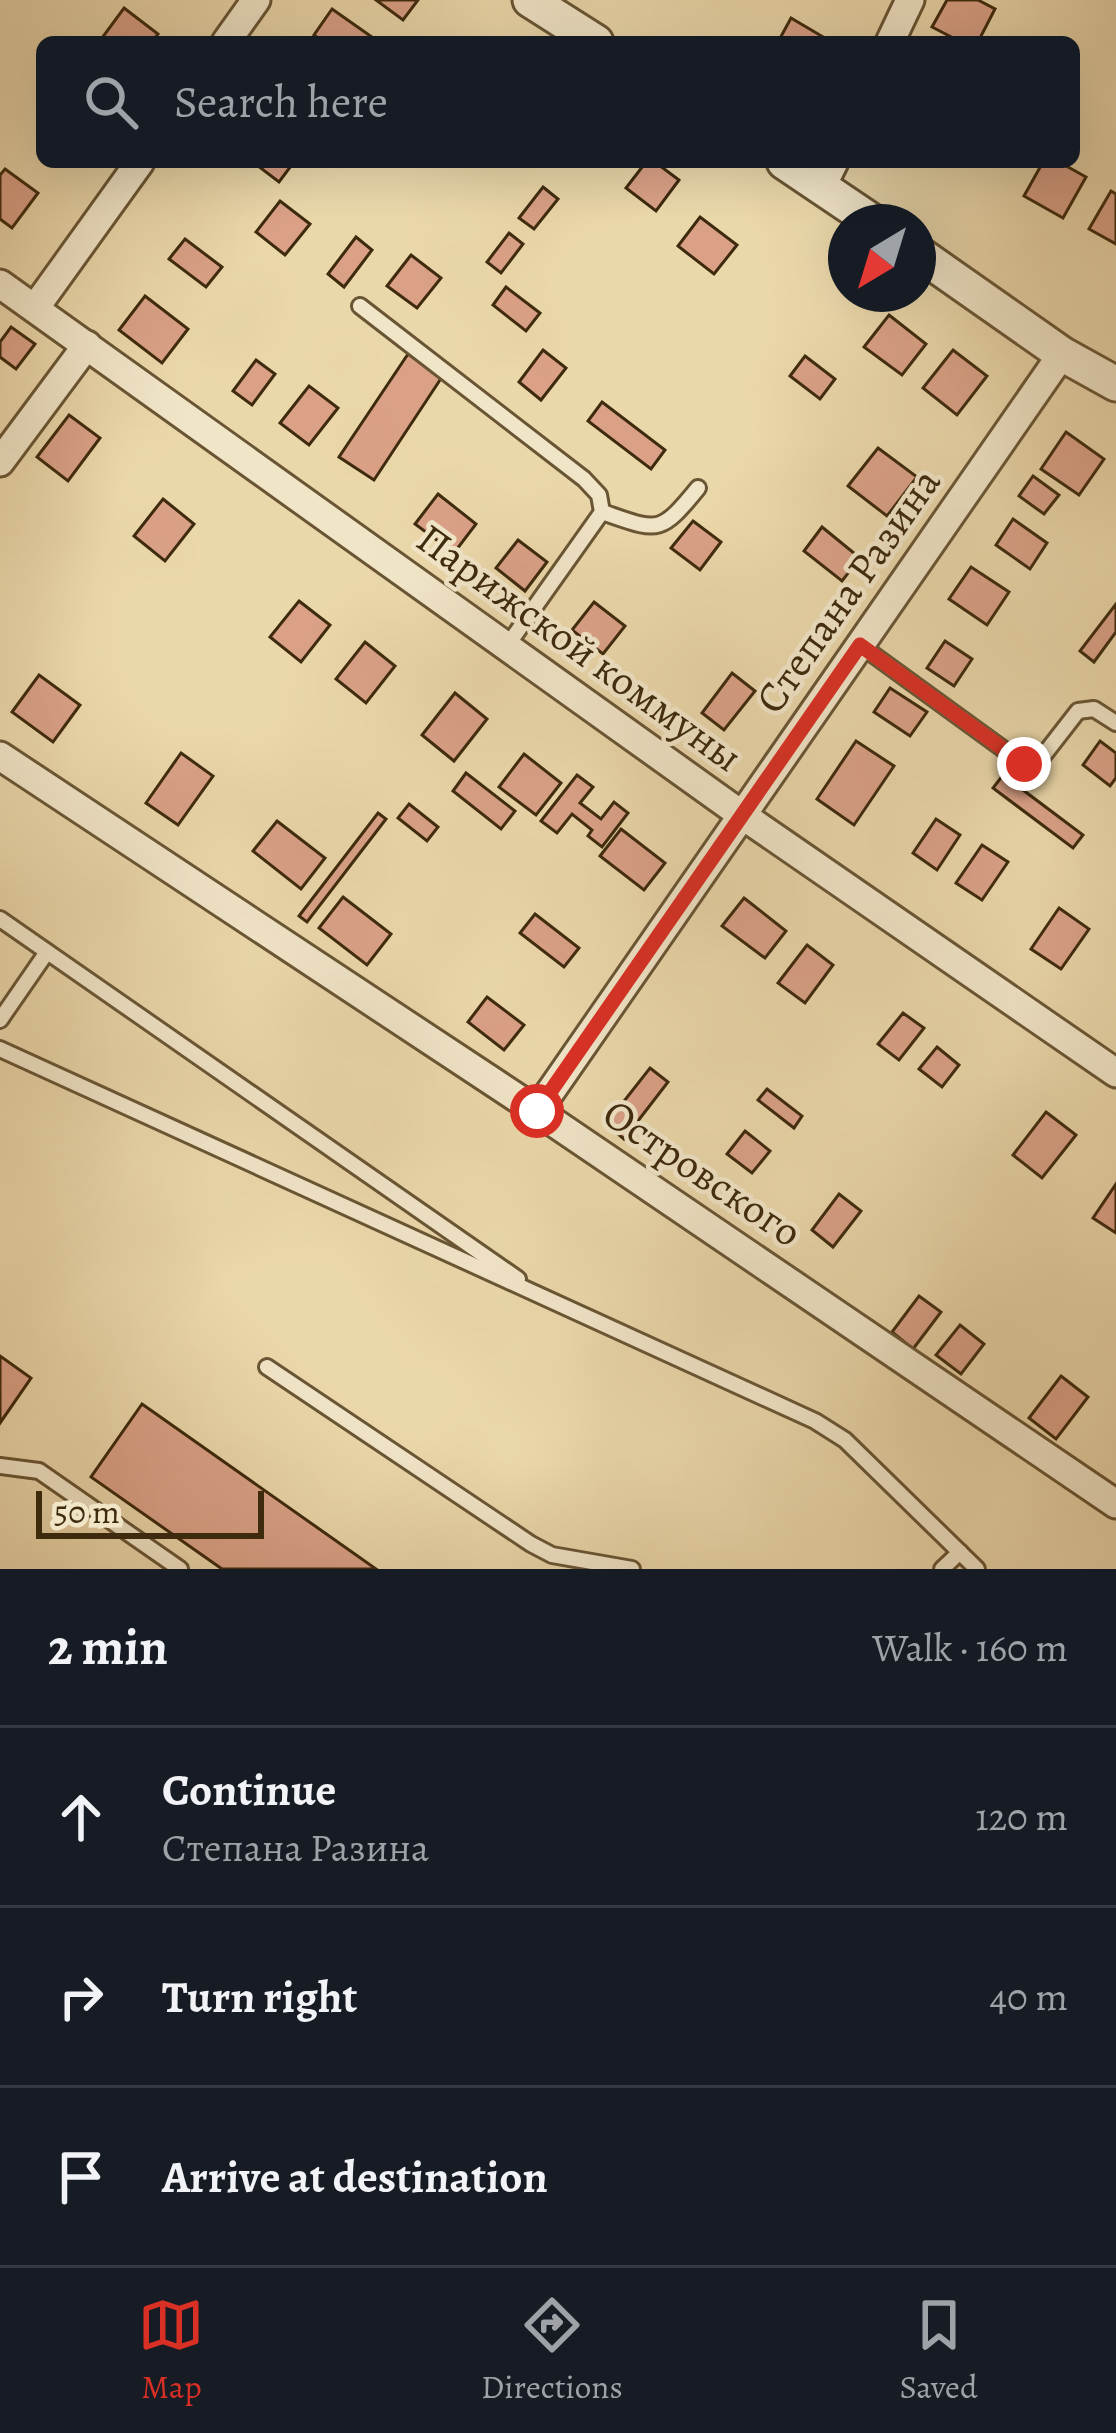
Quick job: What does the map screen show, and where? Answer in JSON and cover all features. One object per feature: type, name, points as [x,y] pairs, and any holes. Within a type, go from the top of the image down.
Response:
[{"type":"street","points":[[230,36],[256,0]]},
{"type":"street","points":[[530,0],[587,36]]},
{"type":"street","points":[[893,36],[910,0]]},
{"type":"street","points":[[35,308],[136,168]]},
{"type":"street","points":[[828,174],[856,204]]},
{"type":"street","points":[[936,266],[1062,354],[1116,383]]},
{"type":"street","name":"Парижской коммуны","points":[[2,290],[35,308],[742,815],[1116,1073]]},
{"type":"street","points":[[0,461],[87,345]]},
{"type":"street","name":"Степана Разина","points":[[537,1111],[1062,354]]},
{"type":"street","name":"Островского","points":[[0,756],[537,1111],[1116,1504]]},
{"type":"lane","points":[[360,306],[599,495],[602,512],[507,646]]},
{"type":"lane","points":[[602,512],[656,527],[671,520],[698,488]]},
{"type":"lane","points":[[860,645],[1028,767],[1036,765],[1078,711],[1094,709],[1116,723]]},
{"type":"lane","points":[[0,919],[549,1300]]},
{"type":"lane","points":[[0,1020],[47,952]]},
{"type":"lane","points":[[0,1049],[815,1421],[845,1440],[976,1569]]},
{"type":"lane","points":[[267,1367],[531,1544],[552,1555],[632,1569]]},
{"type":"lane","points":[[0,1466],[40,1471],[180,1569]]},
{"type":"lane","points":[[942,1569],[960,1552]]},
{"type":"building","points":[[376,0],[418,0],[403,20]]},
{"type":"building","points":[[947,0],[978,0],[995,9],[981,36],[949,36],[932,27]]},
{"type":"building","points":[[124,8],[158,34],[156,36],[103,36]]},
{"type":"building","points":[[332,9],[370,36],[315,36]]},
{"type":"building","points":[[791,18],[822,36],[781,36]]},
{"type":"building","points":[[261,168],[290,168],[279,182]]},
{"type":"building","points":[[641,168],[663,168],[679,180],[656,211],[626,188]]},
{"type":"building","points":[[1040,168],[1070,168],[1086,177],[1063,218],[1024,196]]},
{"type":"building","points":[[5,169],[38,193],[12,228],[0,219],[0,175]]},
{"type":"building","points":[[543,187],[558,199],[534,229],[519,218]]},
{"type":"building","points":[[1111,191],[1116,194],[1116,244],[1089,229]]},
{"type":"building","points":[[280,201],[310,224],[285,255],[256,232]]},
{"type":"building","points":[[700,217],[737,245],[714,274],[678,246]]},
{"type":"building","points":[[509,233],[523,244],[501,273],[487,262]]},
{"type":"building","points":[[356,237],[372,250],[344,287],[328,274]]},
{"type":"building","points":[[185,239],[222,267],[206,287],[169,259]]},
{"type":"building","points":[[411,255],[441,278],[417,308],[387,286]]},
{"type":"building","points":[[506,287],[540,313],[526,331],[493,305]]},
{"type":"building","points":[[145,296],[188,329],[162,363],[119,330]]},
{"type":"building","points":[[889,315],[926,344],[902,375],[864,347]]},
{"type":"building","points":[[11,327],[35,344],[16,369],[0,357],[0,342]]},
{"type":"building","points":[[543,350],[566,368],[541,400],[519,382]]},
{"type":"building","points":[[953,350],[987,376],[957,415],[923,388]]},
{"type":"building","points":[[408,354],[442,377],[374,480],[339,457]]},
{"type":"building","points":[[805,356],[835,379],[820,399],[790,376]]},
{"type":"building","points":[[256,360],[275,374],[252,405],[233,391]]},
{"type":"building","points":[[309,386],[338,408],[309,445],[280,423]]},
{"type":"building","points":[[602,402],[665,450],[651,469],[588,421]]},
{"type":"building","points":[[69,415],[100,438],[68,481],[37,457]]},
{"type":"building","points":[[1066,432],[1104,459],[1079,495],[1041,469]]},
{"type":"building","points":[[878,448],[917,477],[887,516],[848,486]]},
{"type":"building","points":[[1033,476],[1059,495],[1044,514],[1019,496]]},
{"type":"building","points":[[438,494],[476,524],[454,553],[415,524]]},
{"type":"building","points":[[163,499],[194,524],[165,561],[134,536]]},
{"type":"building","points":[[1013,519],[1047,543],[1030,569],[996,545]]},
{"type":"building","points":[[693,521],[721,542],[700,570],[671,548]]},
{"type":"building","points":[[822,527],[860,558],[842,581],[804,551]]},
{"type":"building","points":[[518,540],[547,562],[525,591],[496,568]]},
{"type":"building","points":[[971,567],[1009,592],[987,625],[949,599]]},
{"type":"building","points":[[299,601],[330,625],[301,662],[270,637]]},
{"type":"building","points":[[594,602],[625,626],[603,654],[572,630]]},
{"type":"building","points":[[1116,604],[1116,632],[1094,662],[1080,651]]},
{"type":"building","points":[[945,641],[972,659],[954,686],[927,668]]},
{"type":"building","points":[[365,642],[395,666],[366,703],[336,679]]},
{"type":"building","points":[[732,673],[755,691],[724,730],[702,713]]},
{"type":"building","points":[[39,675],[80,705],[53,742],[12,712]]},
{"type":"building","points":[[890,688],[927,712],[910,736],[874,712]]},
{"type":"building","points":[[455,693],[487,719],[454,761],[422,735]]},
{"type":"building","points":[[856,741],[894,766],[854,825],[817,799]]},
{"type":"building","points":[[1100,741],[1116,753],[1116,778],[1110,786],[1083,765]]},
{"type":"building","points":[[181,753],[213,776],[178,825],[146,803]]},
{"type":"building","points":[[524,754],[561,783],[536,815],[499,787]]},
{"type":"building","points":[[466,773],[515,811],[501,829],[453,791]]},
{"type":"building","points":[[577,775],[593,787],[580,803],[601,819],[614,802],[628,813],[602,847],[588,836],[592,830],[572,814],[557,833],[541,821]]},
{"type":"building","points":[[1003,775],[1083,835],[1073,848],[993,788]]},
{"type":"building","points":[[409,804],[438,827],[427,841],[398,818]]},
{"type":"building","points":[[378,813],[386,819],[307,922],[299,916]]},
{"type":"building","points":[[936,819],[960,835],[937,870],[913,853]]},
{"type":"building","points":[[277,821],[325,858],[301,889],[253,851]]},
{"type":"building","points":[[621,829],[665,863],[644,890],[600,856]]},
{"type":"building","points":[[982,845],[1008,862],[982,900],[956,883]]},
{"type":"building","points":[[343,897],[391,934],[367,965],[319,928]]},
{"type":"building","points":[[744,898],[786,931],[765,958],[722,926]]},
{"type":"building","points":[[1059,908],[1089,929],[1061,969],[1031,949]]},
{"type":"building","points":[[535,914],[579,948],[564,967],[520,933]]},
{"type":"building","points":[[807,945],[833,965],[805,1003],[778,983]]},
{"type":"building","points":[[487,997],[524,1025],[504,1050],[468,1022]]},
{"type":"building","points":[[903,1013],[924,1028],[899,1060],[878,1044]]},
{"type":"building","points":[[937,1047],[959,1065],[942,1087],[919,1069]]},
{"type":"building","points":[[650,1068],[668,1082],[624,1139],[606,1124]]},
{"type":"building","points":[[767,1089],[802,1116],[794,1128],[758,1100]]},
{"type":"building","points":[[1046,1112],[1076,1135],[1042,1178],[1013,1155]]},
{"type":"building","points":[[745,1131],[770,1151],[752,1173],[727,1154]]},
{"type":"building","points":[[1116,1184],[1116,1233],[1093,1218]]},
{"type":"building","points":[[839,1194],[861,1211],[833,1247],[812,1230]]},
{"type":"building","points":[[919,1296],[941,1312],[913,1349],[892,1332]]},
{"type":"building","points":[[960,1325],[984,1344],[961,1374],[936,1355]]},
{"type":"building","points":[[0,1356],[31,1378],[0,1423]]},
{"type":"building","points":[[1061,1376],[1088,1397],[1056,1439],[1029,1418]]},
{"type":"building","points":[[142,1404],[376,1569],[222,1569],[91,1477]]},
{"type":"route","points":[[537,1111],[860,645],[1024,764]]}]
